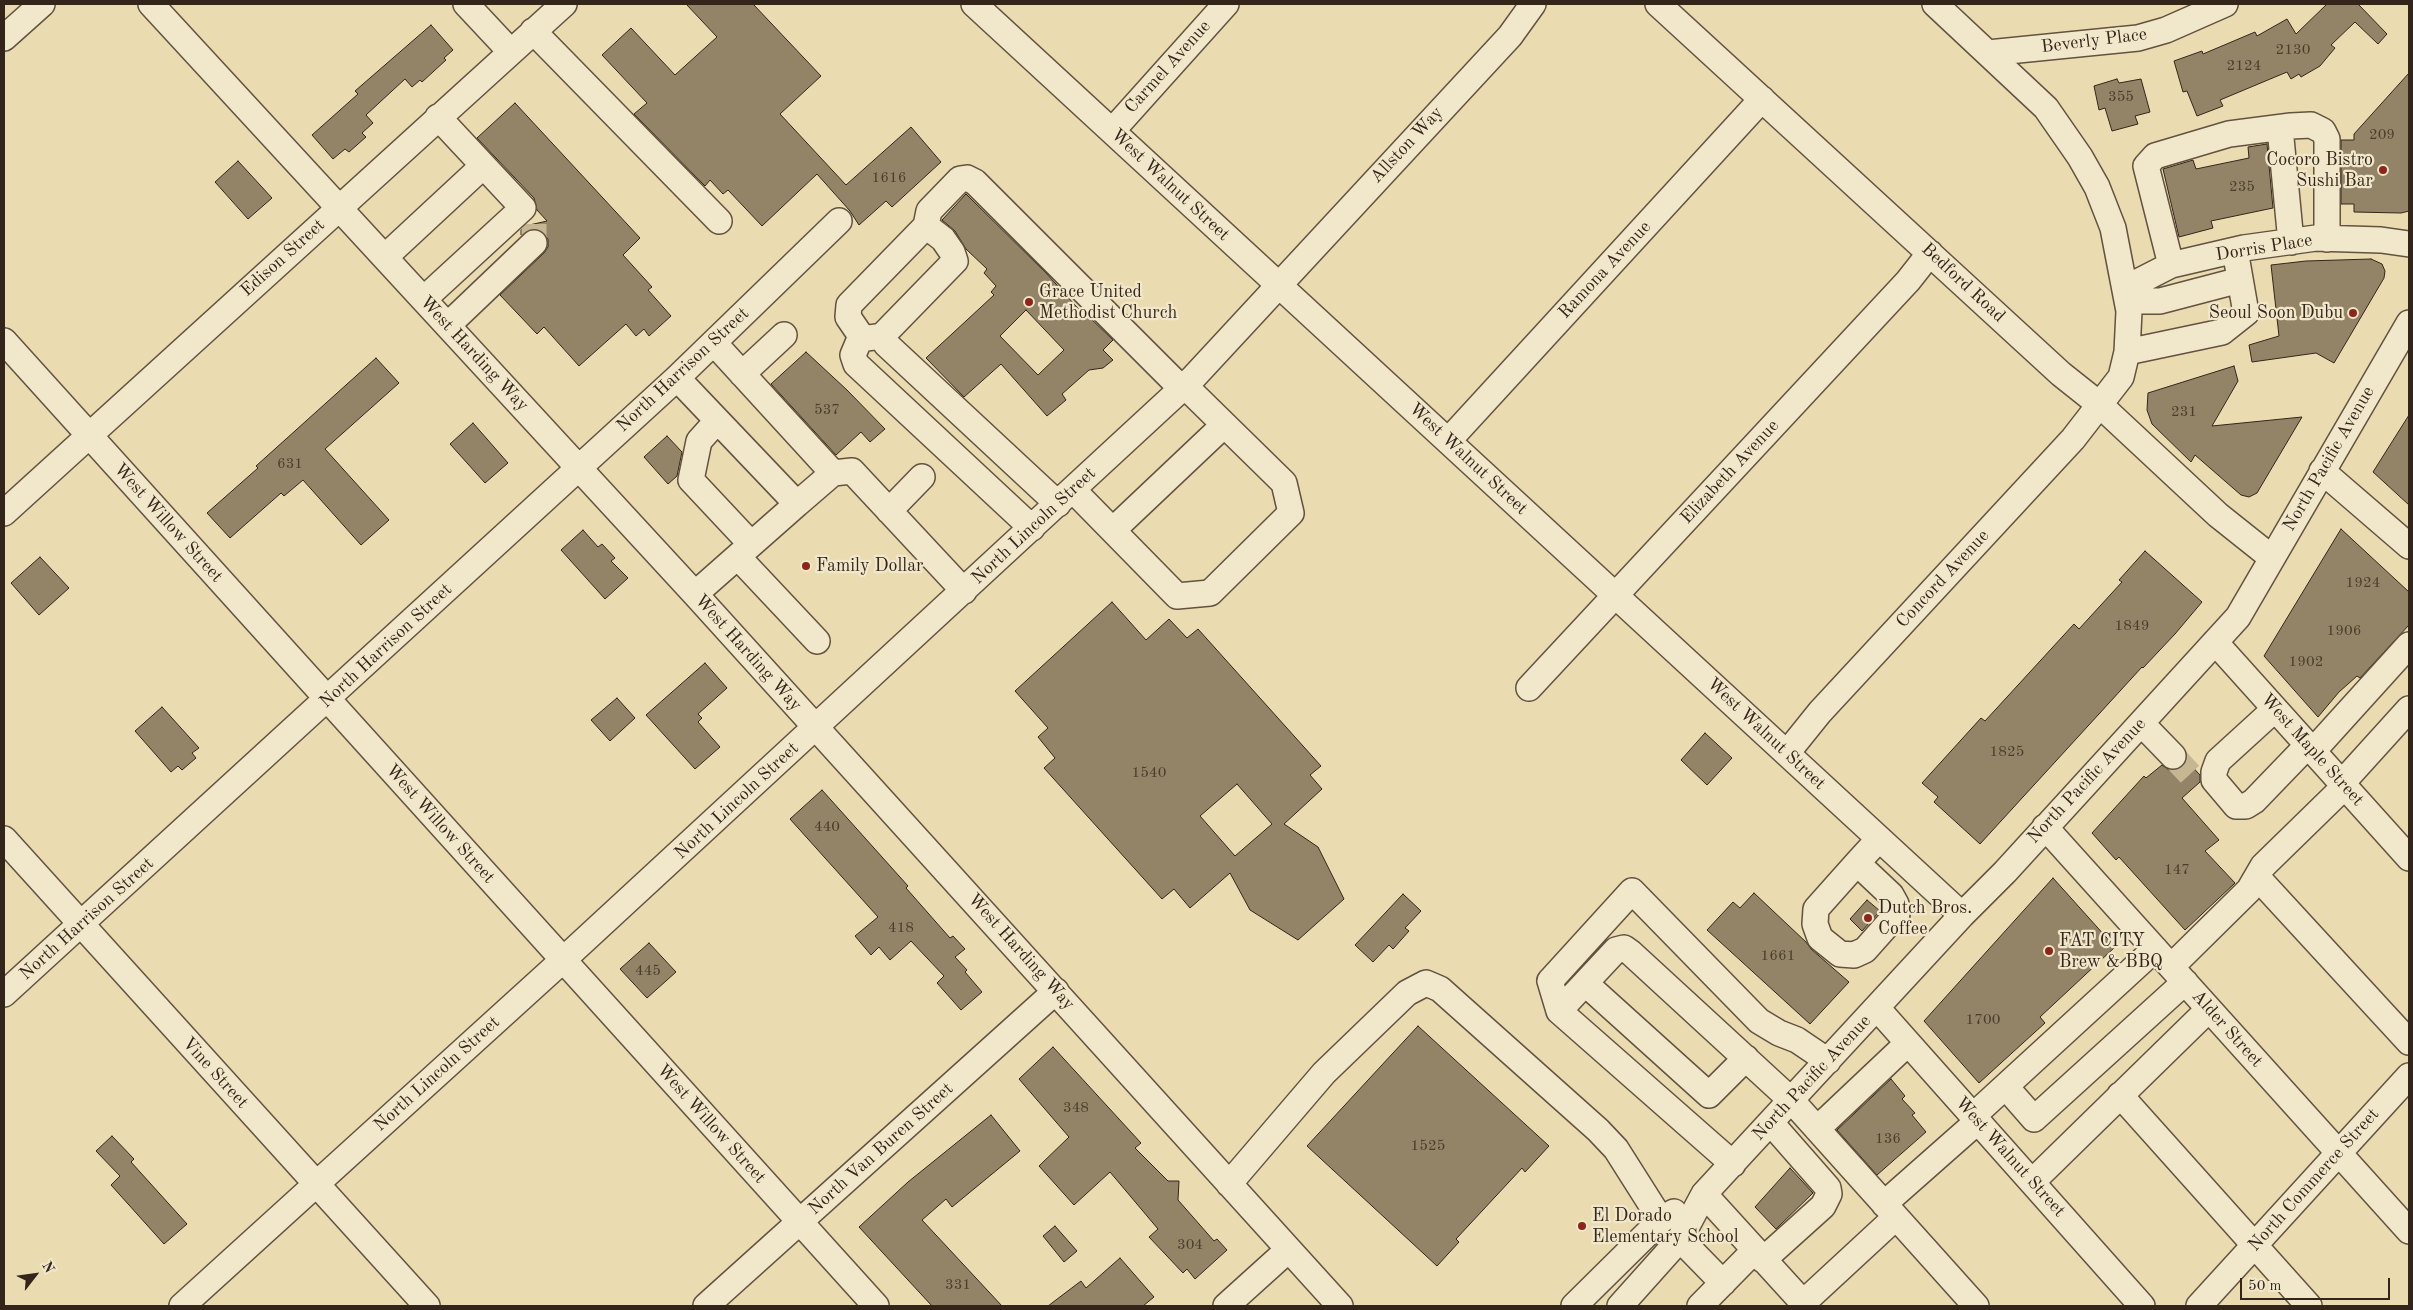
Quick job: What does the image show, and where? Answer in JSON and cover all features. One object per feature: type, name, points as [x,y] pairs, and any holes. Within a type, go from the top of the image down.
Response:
[{"type":"street","points":[[4,38],[42,4]]},
{"type":"street","name":"West Harding Way","points":[[151,4],[695,594],[1340,1306]]},
{"type":"street","points":[[466,4],[510,51]]},
{"type":"street","name":"Edison Street","points":[[4,513],[510,51],[564,4]]},
{"type":"street","name":"West Walnut Street","points":[[974,4],[1962,915]]},
{"type":"street","name":"Carmel Avenue","points":[[1112,130],[1226,4]]},
{"type":"street","name":"Allston Way","points":[[1279,284],[1510,36],[1533,4]]},
{"type":"street","name":"Bedford Road","points":[[1658,4],[2061,374],[2100,406],[2218,515],[2272,558]]},
{"type":"street","name":"Concord Avenue","points":[[1787,753],[1820,712],[2073,439],[2100,406],[2120,377],[2127,352],[2127,294],[2113,228],[2096,187],[2080,157],[2046,108],[1935,4]]},
{"type":"street","name":"Beverly Place","points":[[1988,53],[2138,38],[2166,30],[2225,4]]},
{"type":"street","points":[[533,31],[719,221]]},
{"type":"street","name":"Ramona Avenue","points":[[1448,441],[1762,99]]},
{"type":"street","points":[[438,117],[483,166],[531,225]]},
{"type":"street","points":[[2171,265],[2146,166],[2149,160],[2155,156],[2229,134],[2312,126],[2323,132],[2327,139],[2328,239]]},
{"type":"street","points":[[2280,128],[2291,242]]},
{"type":"street","points":[[385,257],[483,166]]},
{"type":"street","points":[[967,178],[975,182],[1183,388],[1284,483],[1291,513],[1210,593],[1177,596],[1113,530],[1065,497],[886,344],[872,336],[848,317],[849,305],[926,226],[929,211],[960,179],[967,178]]},
{"type":"street","name":"North Harrison Street","points":[[4,994],[678,378],[839,221]]},
{"type":"street","points":[[424,299],[531,225]]},
{"type":"street","points":[[448,325],[531,225]]},
{"type":"street","points":[[926,226],[943,239],[952,252],[955,261],[853,355],[856,364],[1032,528]]},
{"type":"street","name":"Dorris Place","points":[[2127,294],[2171,265],[2235,250],[2328,239],[2381,240],[2409,244]]},
{"type":"street","points":[[2127,352],[2222,332],[2246,313],[2235,250]]},
{"type":"street","name":"Elizabeth Avenue","points":[[1529,688],[1901,288],[1930,254]]},
{"type":"street","points":[[2127,294],[2160,301],[2240,280]]},
{"type":"street","name":"North Lincoln Street","points":[[182,1306],[817,728],[1183,388],[1279,284]]},
{"type":"street","name":"North Pacific Avenue","points":[[1574,1306],[1661,1220],[1704,1194],[1733,1164],[1962,915],[2005,872],[2238,616],[2409,322]]},
{"type":"street","points":[[742,374],[784,335]]},
{"type":"street","name":"West Willow Street","points":[[4,341],[876,1306]]},
{"type":"street","points":[[714,343],[833,473]]},
{"type":"street","points":[[678,378],[797,504]]},
{"type":"street","points":[[717,421],[699,441],[691,480],[817,641]]},
{"type":"street","points":[[1113,530],[1224,425]]},
{"type":"street","points":[[695,594],[833,473],[852,471],[964,591]]},
{"type":"street","points":[[2322,471],[2409,546]]},
{"type":"street","points":[[889,511],[922,477]]},
{"type":"street","name":"West Maple Street","points":[[2215,642],[2409,858]]},
{"type":"street","points":[[2275,709],[2218,761],[2214,772],[2206,782],[2236,806],[2246,806],[2254,801],[2311,748],[2409,646]]},
{"type":"street","points":[[2006,1087],[2034,1119],[2171,966],[2249,890],[2258,878],[2263,866],[2343,784],[2409,708]]},
{"type":"street","points":[[2141,723],[2173,756]]},
{"type":"street","name":"Alder Street","points":[[2045,827],[2409,1231]]},
{"type":"street","name":"Vine Street","points":[[4,839],[426,1306]]},
{"type":"street","points":[[1857,863],[1891,895],[1896,904],[1897,914],[1865,950],[1854,954],[1840,954],[1820,938],[1815,924],[1816,909],[1857,863],[1879,839]]},
{"type":"street","points":[[2258,878],[2409,1042]]},
{"type":"street","points":[[1733,1164],[1558,1011],[1550,981],[1632,891],[1759,1021],[1779,1033],[1797,1040],[1828,1061]]},
{"type":"street","points":[[1558,1011],[1586,984],[1616,950],[1624,948],[1792,1101],[1976,1306]]},
{"type":"street","points":[[1704,1194],[1804,1305],[2006,1087],[2171,966]]},
{"type":"street","points":[[1229,1184],[1324,1073],[1407,993],[1426,984],[1440,989],[1598,1130],[1616,1149],[1661,1220]]},
{"type":"street","points":[[1586,984],[1709,1095]]},
{"type":"street","name":"North Van Buren Street","points":[[706,1306],[1056,991]]},
{"type":"street","name":"West Walnut Street","points":[[1877,1008],[2142,1306]]},
{"type":"street","points":[[2032,1182],[2209,1009]]},
{"type":"street","points":[[1817,1129],[1908,1043]]},
{"type":"street","points":[[1684,1123],[1746,1058]]},
{"type":"street","name":"North Commerce Street","points":[[2199,1306],[2409,1076]]},
{"type":"street","points":[[2120,1095],[2309,1306]]},
{"type":"street","points":[[1700,1306],[1723,1282],[1823,1206],[1828,1194],[1828,1188],[1771,1123]]},
{"type":"street","name":"North Pacific Avenue","points":[[1620,1306],[1680,1239],[1704,1194]]},
{"type":"street","points":[[1680,1239],[1723,1282]]},
{"type":"street","points":[[1226,1306],[1288,1250]]},
{"type":"building","points":[[686,4],[753,4],[821,76],[780,114],[846,185],[911,127],[941,162],[892,207],[886,201],[859,225],[850,211],[817,174],[762,226],[728,190],[723,194],[710,180],[705,186],[634,114],[647,103],[602,55],[631,28],[675,75],[717,37]]},
{"type":"building","points":[[2327,4],[2358,4],[2387,34],[2378,44],[2355,22],[2331,45],[2335,48],[2320,66],[2301,77],[2299,74],[2291,79],[2287,72],[2220,100],[2223,106],[2197,116],[2187,91],[2183,92],[2174,61],[2202,51],[2203,54],[2255,32],[2257,36],[2287,19],[2296,34]]},
{"type":"building","points":[[431,25],[453,50],[444,58],[446,60],[422,82],[420,80],[412,87],[405,79],[366,115],[373,123],[362,133],[366,137],[349,152],[345,149],[333,159],[312,135],[358,94],[355,91]]},
{"type":"building","points":[[2409,73],[2409,211],[2401,213],[2354,212],[2354,204],[2341,204],[2341,140],[2354,140],[2354,134]]},
{"type":"building","points":[[2117,79],[2119,83],[2141,79],[2150,112],[2135,116],[2138,124],[2112,131],[2105,108],[2099,110],[2094,86]]},
{"type":"building","points":[[515,103],[640,238],[623,255],[652,287],[648,290],[671,316],[649,336],[644,329],[636,336],[626,324],[579,366],[544,327],[537,334],[500,295],[548,247],[548,239],[538,229],[530,229],[521,235],[521,230],[525,226],[547,221],[537,210],[534,198],[477,138]]},
{"type":"building","points":[[2267,144],[2273,208],[2211,221],[2213,228],[2179,237],[2163,169],[2193,160],[2196,169],[2249,158],[2248,147]]},
{"type":"building","points":[[238,161],[272,198],[248,219],[215,182]]},
{"type":"building","name":"Grace United Methodist Church","points":[[966,194],[1046,273],[1084,315],[1086,314],[1113,340],[1103,350],[1113,360],[1103,368],[1089,370],[1062,394],[1066,400],[1047,416],[1001,364],[964,397],[926,358],[994,295],[991,292],[996,286],[984,273],[987,269],[966,249],[955,231],[942,220]],"holes":[[[1026,310],[1064,350],[1038,375],[1000,336]]]},
{"type":"building","points":[[2371,259],[2382,264],[2385,271],[2384,278],[2334,363],[2316,353],[2252,362],[2249,345],[2279,336],[2271,265],[2306,261]]},
{"type":"building","points":[[806,352],[885,429],[870,442],[861,432],[836,455],[771,384]]},
{"type":"building","points":[[376,358],[399,383],[325,449],[389,520],[361,545],[303,480],[284,496],[281,493],[230,538],[207,513],[258,468],[256,466]]},
{"type":"building","points":[[2234,366],[2238,381],[2212,426],[2302,417],[2257,493],[2249,497],[2241,495],[2195,455],[2191,462],[2152,424],[2147,410],[2148,393]]},
{"type":"building","points":[[2409,415],[2409,505],[2373,472]]},
{"type":"building","points":[[473,423],[508,463],[485,483],[450,444]]},
{"type":"building","points":[[667,436],[682,452],[677,476],[668,484],[644,457]]},
{"type":"building","points":[[2341,529],[2409,592],[2409,625],[2360,678],[2357,676],[2339,692],[2318,717],[2264,656]]},
{"type":"building","points":[[583,530],[598,547],[602,544],[615,558],[611,561],[628,578],[605,599],[561,550]]},
{"type":"building","points":[[2145,551],[2202,602],[2175,634],[2142,667],[1980,844],[1934,802],[1938,797],[1922,783],[1981,718],[1985,721],[2074,624],[2079,629],[2122,582],[2119,580]]},
{"type":"building","points":[[40,557],[69,588],[39,615],[11,583]]},
{"type":"building","points":[[1112,602],[1146,640],[1169,619],[1187,638],[1198,629],[1321,766],[1310,775],[1322,789],[1284,824],[1318,847],[1344,899],[1298,940],[1250,910],[1230,873],[1190,908],[1174,889],[1162,899],[1044,768],[1055,758],[1038,737],[1048,728],[1015,691]],"holes":[[[1237,784],[1272,824],[1235,856],[1200,816]]]},
{"type":"building","points":[[705,663],[727,688],[698,714],[702,718],[698,722],[720,747],[695,769],[646,715]]},
{"type":"building","points":[[617,698],[635,718],[610,741],[591,720]]},
{"type":"building","points":[[162,707],[199,748],[192,753],[196,758],[182,770],[178,766],[171,772],[135,731]]},
{"type":"building","points":[[1705,733],[1732,758],[1707,785],[1681,760]]},
{"type":"building","points":[[2187,761],[2200,775],[2200,782],[2182,798],[2219,840],[2205,851],[2235,883],[2185,930],[2119,857],[2116,860],[2092,833],[2144,776],[2146,778],[2162,765],[2169,770],[2177,770]]},
{"type":"building","points":[[822,790],[908,886],[906,888],[950,938],[953,936],[965,949],[955,957],[967,970],[965,972],[982,992],[961,1010],[937,983],[944,976],[911,941],[890,960],[879,947],[871,955],[855,936],[878,917],[790,819]]},
{"type":"building","points":[[2053,878],[2115,947],[2040,1017],[2045,1023],[1979,1083],[1924,1021]]},
{"type":"building","points":[[1754,893],[1811,949],[1849,982],[1810,1024],[1707,930],[1733,902],[1740,908]]},
{"type":"building","points":[[1403,894],[1421,911],[1405,928],[1409,931],[1393,949],[1389,945],[1373,962],[1355,945]]},
{"type":"building","name":"Dutch Bros. Coffee","points":[[1867,900],[1880,911],[1862,931],[1850,919]]},
{"type":"building","points":[[649,943],[676,972],[647,998],[620,969]]},
{"type":"building","points":[[1418,1026],[1549,1146],[1525,1172],[1522,1168],[1456,1239],[1459,1242],[1437,1266],[1307,1146]]},
{"type":"building","points":[[1053,1047],[1141,1143],[1135,1148],[1168,1181],[1179,1181],[1178,1200],[1214,1241],[1217,1239],[1227,1250],[1195,1279],[1187,1269],[1183,1273],[1149,1237],[1158,1229],[1110,1172],[1074,1205],[1039,1166],[1069,1137],[1019,1079]]},
{"type":"building","points":[[1891,1079],[1905,1096],[1902,1099],[1915,1113],[1912,1115],[1926,1132],[1877,1175],[1837,1130]]},
{"type":"building","points":[[991,1115],[1020,1151],[952,1207],[946,1199],[922,1220],[1002,1306],[932,1306],[859,1227],[908,1182]]},
{"type":"building","points":[[112,1136],[134,1159],[131,1162],[187,1224],[164,1244],[111,1185],[120,1176],[96,1151]]},
{"type":"building","points":[[1790,1168],[1813,1193],[1776,1229],[1755,1207]]},
{"type":"building","points":[[1055,1226],[1077,1251],[1064,1262],[1043,1236]]},
{"type":"building","points":[[1120,1258],[1154,1297],[1143,1306],[1048,1306],[1081,1281],[1086,1288]]},
{"type":"tunnel","points":[[534,224],[534,243]]},
{"type":"tunnel","points":[[2173,756],[2198,783]]},
{"type":"place","name":"Cocoro Bistro Sushi Bar","points":[[2383,170]]},
{"type":"place","name":"Grace United Methodist Church","points":[[1029,302]]},
{"type":"place","name":"Seoul Soon Dubu","points":[[2353,313]]},
{"type":"place","name":"Family Dollar","points":[[806,566]]},
{"type":"place","name":"Dutch Bros. Coffee","points":[[1868,918]]},
{"type":"place","name":"FAT CITY Brew & BBQ","points":[[2049,951]]},
{"type":"place","name":"El Dorado Elementary School","points":[[1582,1226]]}]
